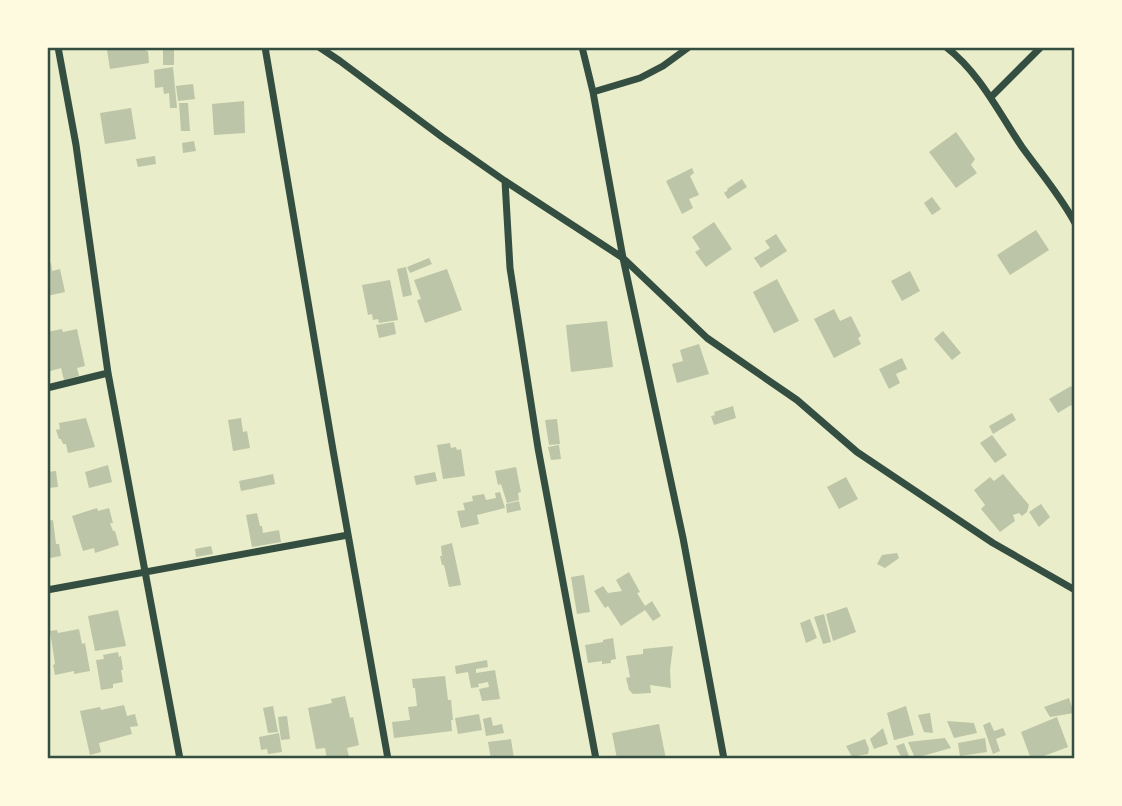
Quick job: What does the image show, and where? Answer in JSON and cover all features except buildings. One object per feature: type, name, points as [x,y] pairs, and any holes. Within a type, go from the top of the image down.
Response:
[{"type":"street","points":[[58,47],[76,145],[108,373],[180,759]]},
{"type":"street","points":[[265,47],[388,759]]},
{"type":"street","points":[[319,47],[505,181],[623,257],[707,338],[797,400],[857,452],[993,543],[1073,587]]},
{"type":"street","points":[[582,47],[593,92],[623,257],[683,538],[723,759]]},
{"type":"street","points":[[593,92],[640,78],[663,66],[689,47]]},
{"type":"street","points":[[946,47],[991,97],[1023,148],[1065,204],[1075,223]]},
{"type":"street","points":[[991,97],[1041,47]]},
{"type":"street","points":[[505,181],[510,268],[517,318],[538,448],[596,759]]},
{"type":"street","points":[[47,388],[108,373]]},
{"type":"street","points":[[47,590],[348,535]]}]
